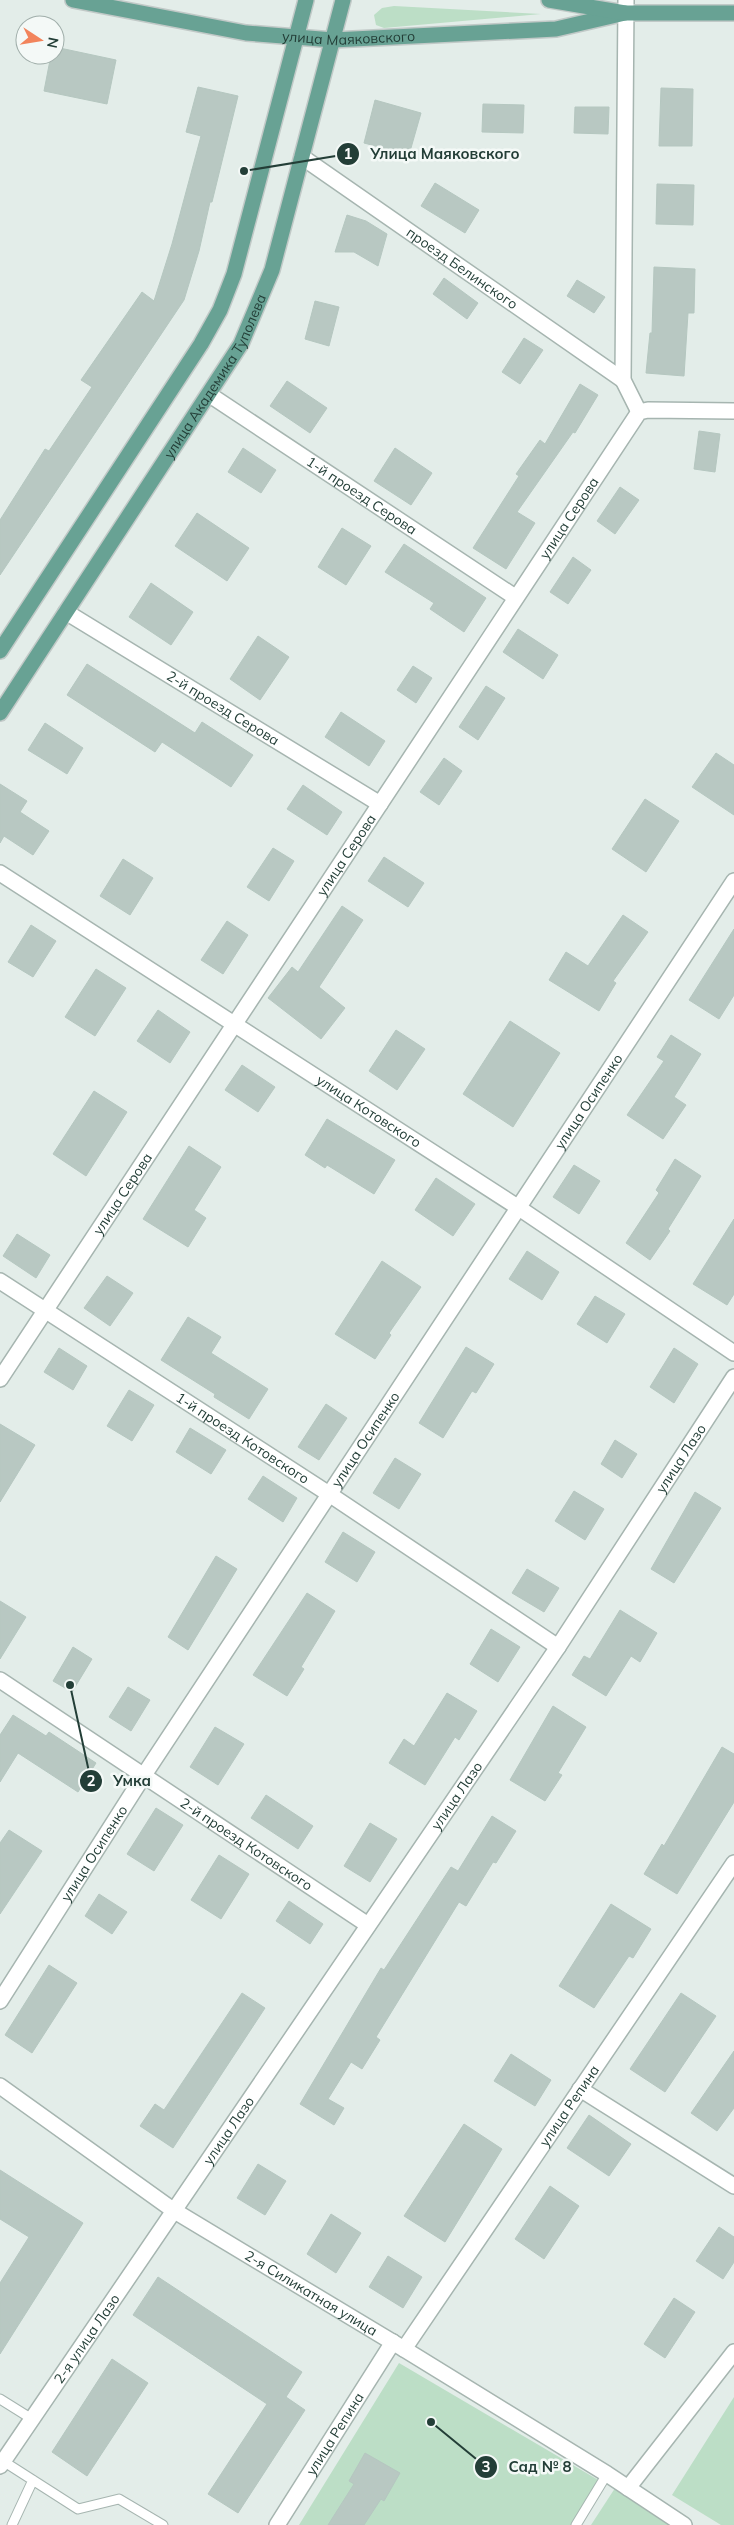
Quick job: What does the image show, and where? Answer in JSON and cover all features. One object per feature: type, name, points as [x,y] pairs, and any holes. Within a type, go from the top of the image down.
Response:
[{"type":"main road","name":"улица Маяковского","points":[[73,0],[246,33],[332,40],[556,29],[626,6]]},
{"type":"main road","name":"улица Академика Туполева","points":[[0,651],[181,377],[220,310],[234,274],[306,0]]},
{"type":"main road","name":"улица Академика Туполева","points":[[0,713],[210,395],[241,344],[264,291],[279,245],[343,0]]},
{"type":"main road","name":"улица Маяковского","points":[[549,0],[734,13]]},
{"type":"street","name":"проезд Белинского","points":[[626,6],[623,380],[639,412]]},
{"type":"street","name":"проезд Белинского","points":[[302,157],[623,380]]},
{"type":"street","name":"1-й проезд Серова","points":[[210,395],[515,597]]},
{"type":"street","points":[[639,412],[648,410],[734,411]]},
{"type":"street","name":"улица Серова","points":[[0,1379],[639,412]]},
{"type":"street","name":"2-й проезд Серова","points":[[66,612],[380,804]]},
{"type":"street","name":"улица Котовского","points":[[0,873],[519,1208],[734,1353]]},
{"type":"street","name":"улица Осипенко","points":[[0,2001],[144,1775],[734,881]]},
{"type":"street","name":"1-й проезд Котовского","points":[[0,1282],[329,1494],[558,1648]]},
{"type":"street","name":"улица Лазо","points":[[173,2210],[558,1648],[734,1377]]},
{"type":"street","name":"2-й проезд Котовского","points":[[0,1680],[368,1925]]},
{"type":"street","name":"улица Репина","points":[[277,2525],[398,2346],[580,2090],[734,1864]]},
{"type":"street","name":"2-я Силикатная улица","points":[[0,2086],[173,2210],[607,2474],[684,2525]]},
{"type":"street","points":[[580,2090],[734,2186]]},
{"type":"street","name":"2-я улица Лазо","points":[[2,2463],[173,2210]]},
{"type":"street","points":[[628,2488],[734,2352]]},
{"type":"lane","points":[[0,2399],[32,2419]]},
{"type":"lane","points":[[2,2463],[33,2480],[78,2509],[119,2498],[162,2525]]},
{"type":"lane","points":[[576,2525],[607,2474]]},
{"type":"lane","points":[[12,2525],[33,2480]]},
{"type":"green space","points":[[394,6],[541,14],[384,28],[376,25],[374,15],[382,8]]},
{"type":"green space","points":[[399,2363],[600,2481],[571,2525],[299,2525]]},
{"type":"green space","points":[[734,2397],[734,2525],[721,2525],[672,2495]]},
{"type":"green space","points":[[619,2482],[684,2525],[591,2525]]},
{"type":"building","points":[[65,49],[116,60],[107,104],[44,91],[49,65],[65,65]]},
{"type":"building","points":[[198,87],[238,96],[212,202],[210,202],[199,251],[184,300],[0,575],[0,520],[45,449],[49,451],[92,387],[81,380],[142,292],[154,301],[172,244],[201,136],[186,132]]},
{"type":"building","points":[[661,88],[693,89],[692,146],[659,146]]},
{"type":"building","points":[[375,100],[421,113],[409,155],[364,143]]},
{"type":"building","points":[[483,104],[524,105],[523,133],[482,132]]},
{"type":"building","points":[[575,107],[609,107],[608,134],[574,133]]},
{"type":"building","points":[[435,183],[479,210],[465,233],[421,206]]},
{"type":"building","points":[[657,184],[694,185],[693,225],[656,224]]},
{"type":"building","points":[[347,215],[366,221],[387,234],[378,266],[354,252],[335,252]]},
{"type":"building","points":[[654,267],[695,269],[694,313],[688,313],[684,376],[646,373],[650,333],[652,333]]},
{"type":"building","points":[[444,278],[478,303],[467,319],[433,294]]},
{"type":"building","points":[[577,280],[605,297],[594,313],[567,296]]},
{"type":"building","points":[[315,301],[339,307],[329,346],[305,339]]},
{"type":"building","points":[[524,338],[543,350],[520,384],[502,372]]},
{"type":"building","points":[[287,381],[327,408],[310,433],[270,406]]},
{"type":"building","points":[[580,384],[598,395],[575,433],[573,432],[517,512],[535,523],[506,569],[473,548],[519,476],[516,474],[540,440],[545,444]]},
{"type":"building","points":[[699,431],[720,434],[715,472],[694,469]]},
{"type":"building","points":[[243,448],[276,470],[261,493],[228,472]]},
{"type":"building","points":[[395,448],[432,473],[411,505],[374,481]]},
{"type":"building","points":[[620,487],[639,500],[615,534],[597,521]]},
{"type":"building","points":[[197,513],[249,548],[227,581],[175,546]]},
{"type":"building","points":[[342,528],[371,546],[346,585],[318,567]]},
{"type":"building","points":[[404,544],[486,598],[464,632],[430,609],[434,603],[385,572]]},
{"type":"building","points":[[573,557],[591,570],[568,604],[550,592]]},
{"type":"building","points":[[151,583],[193,612],[171,645],[129,617]]},
{"type":"building","points":[[518,629],[558,655],[543,679],[503,652]]},
{"type":"building","points":[[258,636],[289,657],[260,700],[230,679]]},
{"type":"building","points":[[87,664],[195,733],[202,722],[253,755],[231,787],[162,742],[155,752],[67,695]]},
{"type":"building","points":[[413,666],[432,678],[416,703],[397,690]]},
{"type":"building","points":[[486,686],[505,698],[478,740],[459,727]]},
{"type":"building","points":[[341,712],[385,741],[369,766],[325,737]]},
{"type":"building","points":[[45,723],[83,748],[67,774],[28,750]]},
{"type":"building","points":[[716,753],[734,765],[734,815],[692,787]]},
{"type":"building","points":[[444,758],[462,771],[439,805],[420,792]]},
{"type":"building","points":[[0,784],[27,801],[20,812],[49,831],[33,855],[4,836],[0,843]]},
{"type":"building","points":[[303,785],[342,812],[327,835],[287,809]]},
{"type":"building","points":[[645,799],[679,821],[646,872],[612,849]]},
{"type":"building","points":[[273,848],[294,861],[269,901],[247,887]]},
{"type":"building","points":[[384,857],[424,883],[408,907],[368,881]]},
{"type":"building","points":[[123,859],[153,878],[130,915],[100,896]]},
{"type":"building","points":[[342,906],[363,920],[319,987],[345,1008],[321,1039],[268,998],[292,967],[298,972]]},
{"type":"building","points":[[623,915],[648,932],[613,981],[616,983],[599,1011],[549,980],[566,952],[588,966]]},
{"type":"building","points":[[227,921],[248,935],[223,974],[201,960]]},
{"type":"building","points":[[31,925],[56,941],[33,977],[8,962]]},
{"type":"building","points":[[734,929],[734,995],[719,1019],[689,1000]]},
{"type":"building","points":[[96,969],[126,988],[95,1036],[65,1017]]},
{"type":"building","points":[[158,1010],[190,1032],[170,1063],[137,1041]]},
{"type":"building","points":[[510,1021],[560,1053],[513,1127],[463,1094]]},
{"type":"building","points":[[396,1030],[425,1049],[397,1090],[369,1071]]},
{"type":"building","points":[[671,1035],[701,1054],[674,1097],[686,1105],[663,1139],[627,1115],[664,1061],[657,1057]]},
{"type":"building","points":[[242,1065],[275,1087],[258,1112],[225,1090]]},
{"type":"building","points":[[94,1091],[127,1112],[86,1176],[53,1154]]},
{"type":"building","points":[[327,1119],[395,1160],[374,1194],[327,1165],[325,1168],[305,1155]]},
{"type":"building","points":[[189,1146],[221,1167],[194,1210],[206,1218],[188,1247],[143,1219]]},
{"type":"building","points":[[675,1159],[701,1176],[668,1229],[670,1231],[650,1260],[626,1243],[659,1193],[656,1190]]},
{"type":"building","points":[[574,1165],[600,1181],[579,1214],[553,1197]]},
{"type":"building","points":[[436,1178],[475,1204],[453,1236],[415,1210]]},
{"type":"building","points":[[734,1219],[734,1294],[727,1305],[693,1284]]},
{"type":"building","points":[[17,1234],[50,1255],[36,1278],[3,1256]]},
{"type":"building","points":[[527,1251],[559,1272],[542,1300],[509,1279]]},
{"type":"building","points":[[382,1261],[421,1287],[389,1333],[391,1335],[375,1359],[335,1334]]},
{"type":"building","points":[[107,1276],[133,1293],[110,1326],[84,1308]]},
{"type":"building","points":[[595,1296],[625,1314],[607,1343],[577,1324]]},
{"type":"building","points":[[188,1317],[221,1337],[211,1353],[268,1389],[249,1419],[214,1397],[215,1394],[161,1360]]},
{"type":"building","points":[[466,1347],[494,1364],[476,1393],[472,1391],[443,1438],[419,1423]]},
{"type":"building","points":[[59,1348],[87,1366],[73,1390],[44,1372]]},
{"type":"building","points":[[674,1348],[698,1364],[674,1403],[650,1387]]},
{"type":"building","points":[[129,1390],[154,1405],[132,1441],[107,1426]]},
{"type":"building","points":[[326,1404],[347,1418],[319,1460],[298,1447]]},
{"type":"building","points":[[0,1424],[35,1445],[0,1502]]},
{"type":"building","points":[[190,1428],[226,1450],[211,1474],[176,1452]]},
{"type":"building","points":[[615,1440],[637,1454],[622,1478],[601,1464]]},
{"type":"building","points":[[395,1458],[421,1474],[399,1509],[373,1493]]},
{"type":"building","points":[[263,1476],[297,1498],[283,1522],[248,1499]]},
{"type":"building","points":[[574,1491],[604,1509],[585,1540],[555,1521]]},
{"type":"building","points":[[695,1492],[721,1508],[674,1583],[651,1569]]},
{"type":"building","points":[[343,1532],[375,1552],[357,1582],[325,1562]]},
{"type":"building","points":[[216,1556],[237,1569],[188,1650],[168,1637]]},
{"type":"building","points":[[527,1569],[559,1588],[544,1612],[512,1593]]},
{"type":"building","points":[[307,1593],[335,1611],[301,1667],[304,1669],[287,1696],[253,1675]]},
{"type":"building","points":[[0,1601],[26,1617],[0,1659]]},
{"type":"building","points":[[620,1610],[657,1633],[640,1662],[631,1656],[606,1696],[572,1675],[584,1656],[590,1659]]},
{"type":"building","points":[[491,1629],[520,1647],[498,1682],[470,1664]]},
{"type":"building","points":[[73,1647],[92,1659],[72,1692],[53,1681]]},
{"type":"building","points":[[128,1687],[150,1700],[131,1731],[109,1717]]},
{"type":"building","points":[[447,1693],[477,1711],[459,1740],[455,1737],[425,1785],[389,1763],[404,1739],[414,1746]]},
{"type":"building","points":[[553,1706],[586,1727],[558,1773],[562,1775],[545,1801],[510,1780]]},
{"type":"building","points":[[13,1715],[46,1736],[49,1732],[96,1763],[78,1792],[18,1753],[0,1782],[0,1735]]},
{"type":"building","points":[[215,1727],[244,1744],[218,1785],[190,1767]]},
{"type":"building","points":[[722,1747],[734,1754],[734,1802],[677,1894],[644,1874],[662,1844],[664,1846]]},
{"type":"building","points":[[266,1795],[313,1826],[298,1849],[251,1818]]},
{"type":"building","points":[[156,1808],[183,1825],[154,1871],[127,1854]]},
{"type":"building","points":[[492,1816],[516,1831],[496,1863],[493,1862],[466,1906],[459,1902],[376,2037],[380,2040],[362,2069],[351,2062],[328,2099],[344,2108],[334,2125],[300,2104],[381,1968],[384,1970],[451,1867],[458,1871]]},
{"type":"building","points":[[370,1823],[397,1839],[370,1882],[344,1866]]},
{"type":"building","points":[[9,1830],[42,1851],[0,1914],[0,1843]]},
{"type":"building","points":[[219,1855],[249,1874],[221,1919],[191,1900]]},
{"type":"building","points":[[99,1894],[127,1912],[112,1934],[85,1916]]},
{"type":"building","points":[[289,1901],[323,1924],[310,1944],[276,1921]]},
{"type":"building","points":[[611,1904],[651,1929],[633,1958],[629,1956],[594,2008],[559,1986]]},
{"type":"building","points":[[49,1965],[77,1983],[32,2053],[5,2035]]},
{"type":"building","points":[[242,1993],[265,2008],[173,2148],[140,2126],[155,2104],[164,2110]]},
{"type":"building","points":[[681,1993],[716,2016],[665,2092],[630,2069]]},
{"type":"building","points":[[734,2051],[734,2108],[717,2131],[691,2113]]},
{"type":"building","points":[[511,2054],[551,2080],[535,2106],[494,2081]]},
{"type":"building","points":[[589,2115],[631,2144],[609,2176],[567,2148]]},
{"type":"building","points":[[464,2124],[502,2149],[445,2242],[404,2216]]},
{"type":"building","points":[[258,2164],[286,2181],[265,2215],[237,2198]]},
{"type":"building","points":[[0,2170],[83,2223],[0,2354],[0,2283],[29,2237],[0,2219]]},
{"type":"building","points":[[550,2186],[579,2206],[544,2259],[515,2239]]},
{"type":"building","points":[[331,2214],[361,2233],[336,2273],[307,2254]]},
{"type":"building","points":[[719,2227],[734,2237],[734,2262],[723,2279],[696,2261]]},
{"type":"building","points":[[388,2256],[422,2277],[403,2308],[369,2287]]},
{"type":"building","points":[[158,2277],[302,2372],[286,2397],[305,2410],[238,2513],[208,2494],[267,2404],[133,2315]]},
{"type":"building","points":[[674,2298],[695,2312],[665,2358],[644,2344]]},
{"type":"building","points":[[112,2359],[148,2383],[87,2476],[52,2452]]},
{"type":"building","points":[[365,2453],[400,2473],[384,2501],[381,2499],[364,2525],[328,2525],[354,2484],[349,2481]]},
{"type":"place","name":"Улица Маяковского","points":[[244,171]]},
{"type":"place","name":"Умка","points":[[70,1685]]},
{"type":"place","name":"Сад № 8","points":[[431,2422]]}]
